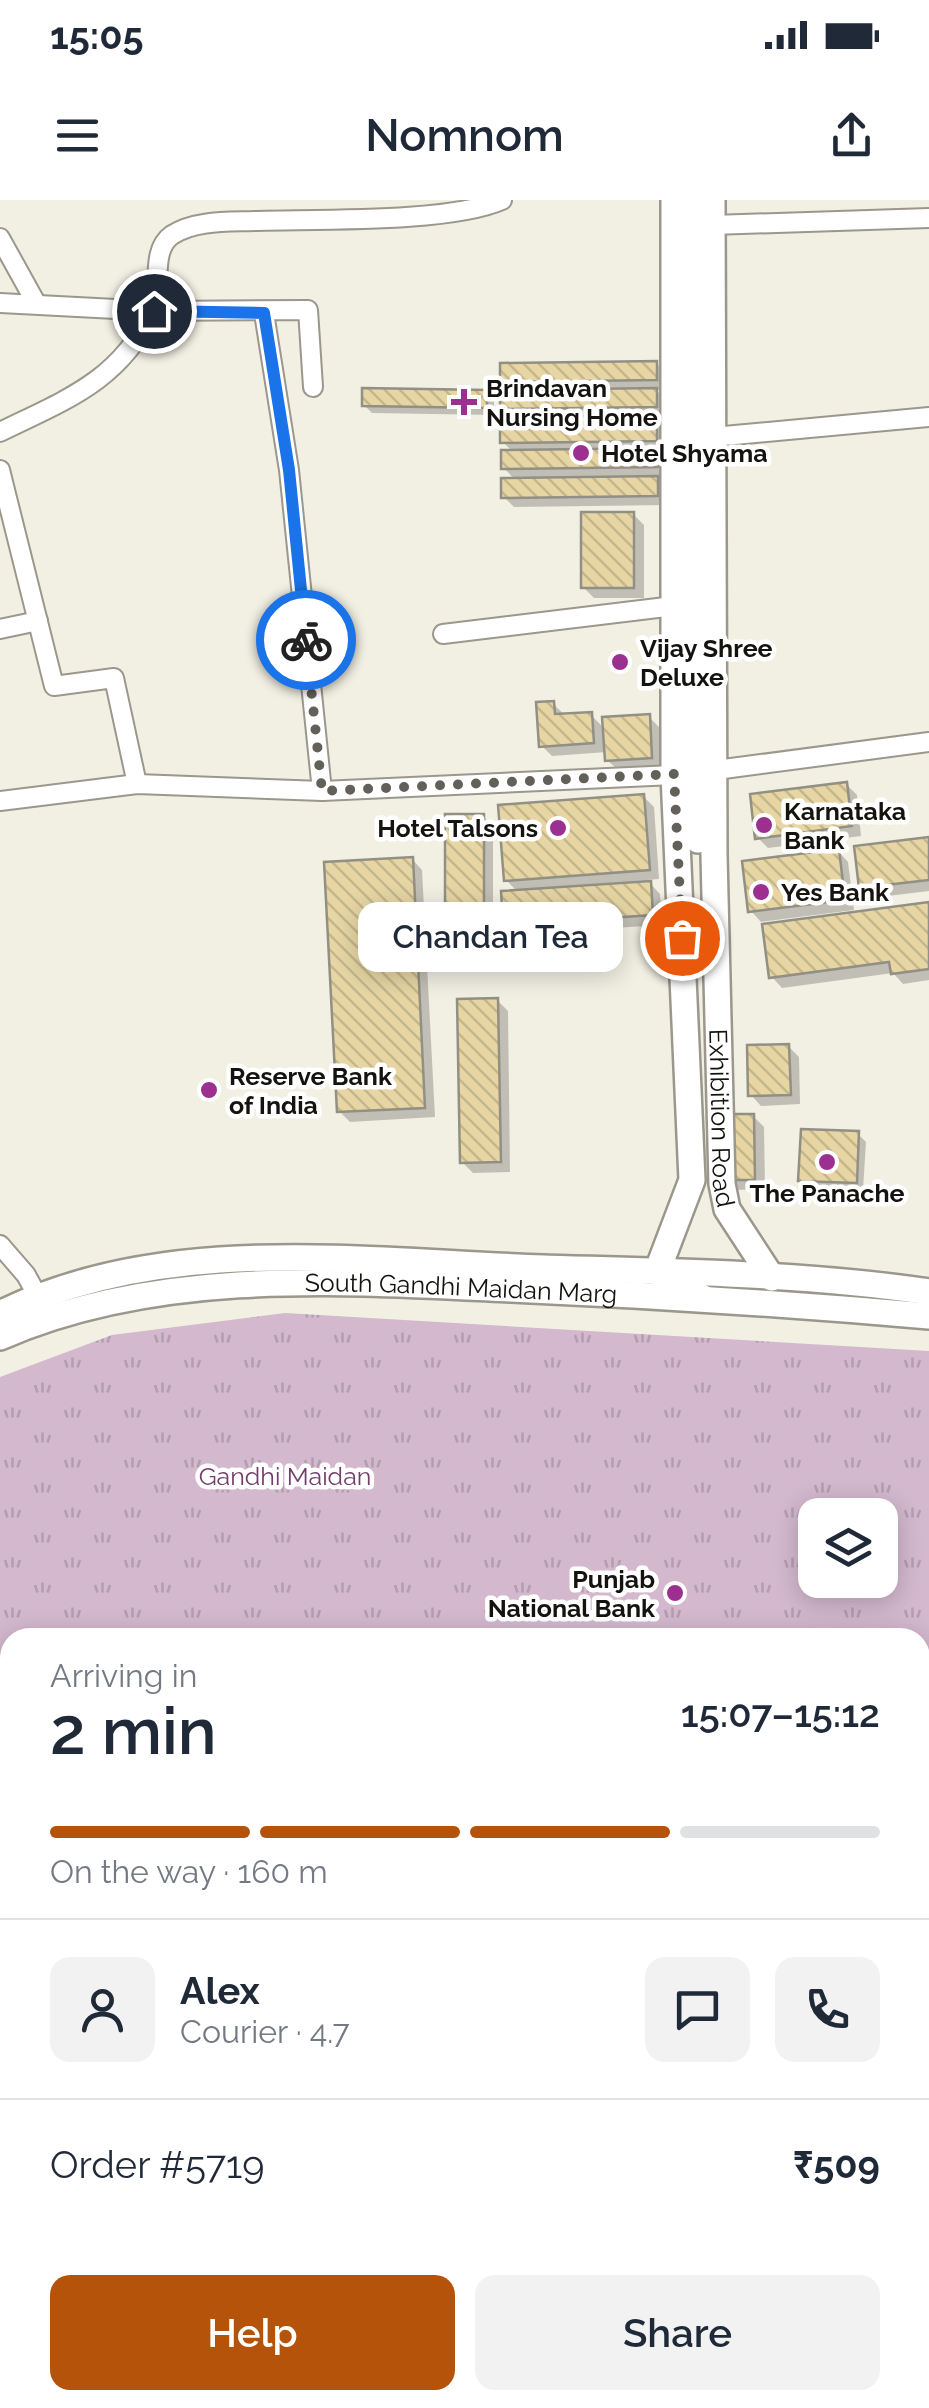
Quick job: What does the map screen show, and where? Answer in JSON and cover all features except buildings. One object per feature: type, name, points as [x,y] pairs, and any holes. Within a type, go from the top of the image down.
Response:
[{"type":"main road","points":[[674,200],[674,774],[693,933],[716,956]]},
{"type":"main road","points":[[657,1272],[692,1180],[692,200]]},
{"type":"main road","name":"Exhibition Road","points":[[712,213],[716,956],[722,1184],[727,1208],[772,1278]]},
{"type":"main road","points":[[0,1314],[43,1306],[148,1270],[246,1258],[657,1272],[929,1292]]},
{"type":"main road","points":[[657,1272],[702,1298]]},
{"type":"main road","name":"South Gandhi Maidan Marg","points":[[0,1336],[43,1306],[266,1284],[370,1283],[702,1298],[929,1316]]},
{"type":"street","points":[[237,200],[242,222]]},
{"type":"street","points":[[0,432],[97,384],[114,369],[154,311],[161,249],[170,236],[211,223],[427,214],[502,200]]},
{"type":"street","points":[[712,213],[929,218]]},
{"type":"street","points":[[0,238],[36,303]]},
{"type":"street","points":[[0,303],[154,311],[308,310],[313,387]]},
{"type":"street","points":[[264,313],[289,470],[322,791]]},
{"type":"street","points":[[713,437],[929,417]]},
{"type":"street","points":[[0,470],[54,686],[114,678],[137,784]]},
{"type":"street","points":[[442,634],[674,606]]},
{"type":"street","points":[[0,629],[38,621]]},
{"type":"street","points":[[716,770],[929,742]]},
{"type":"street","points":[[0,801],[137,784],[322,791],[674,774]]},
{"type":"street","points":[[0,1245],[43,1306]]},
{"type":"green space","name":"Gandhi Maidan","points":[[285,1313],[929,1351],[929,1628],[0,1628],[0,1377],[112,1335]]},
{"type":"way so far","points":[[306,640],[322,791],[674,774],[682,938]]},
{"type":"place","name":"Brindavan Nursing Home","points":[[464,402]]},
{"type":"place","name":"Hotel Shyama","points":[[581,453]]},
{"type":"place","name":"Vijay Shree Deluxe","points":[[620,662]]},
{"type":"place","name":"Karnataka Bank","points":[[764,825]]},
{"type":"place","name":"Hotel Talsons","points":[[558,828]]},
{"type":"place","name":"Yes Bank","points":[[761,892]]},
{"type":"place","name":"Chandan Tea","points":[[682,938]]},
{"type":"place","name":"Reserve Bank of India","points":[[209,1090]]},
{"type":"place","name":"The Panache","points":[[827,1162]]},
{"type":"place","name":"Punjab National Bank","points":[[675,1593]]},
{"type":"route","points":[[154,311],[264,313],[289,470],[306,640]]}]
